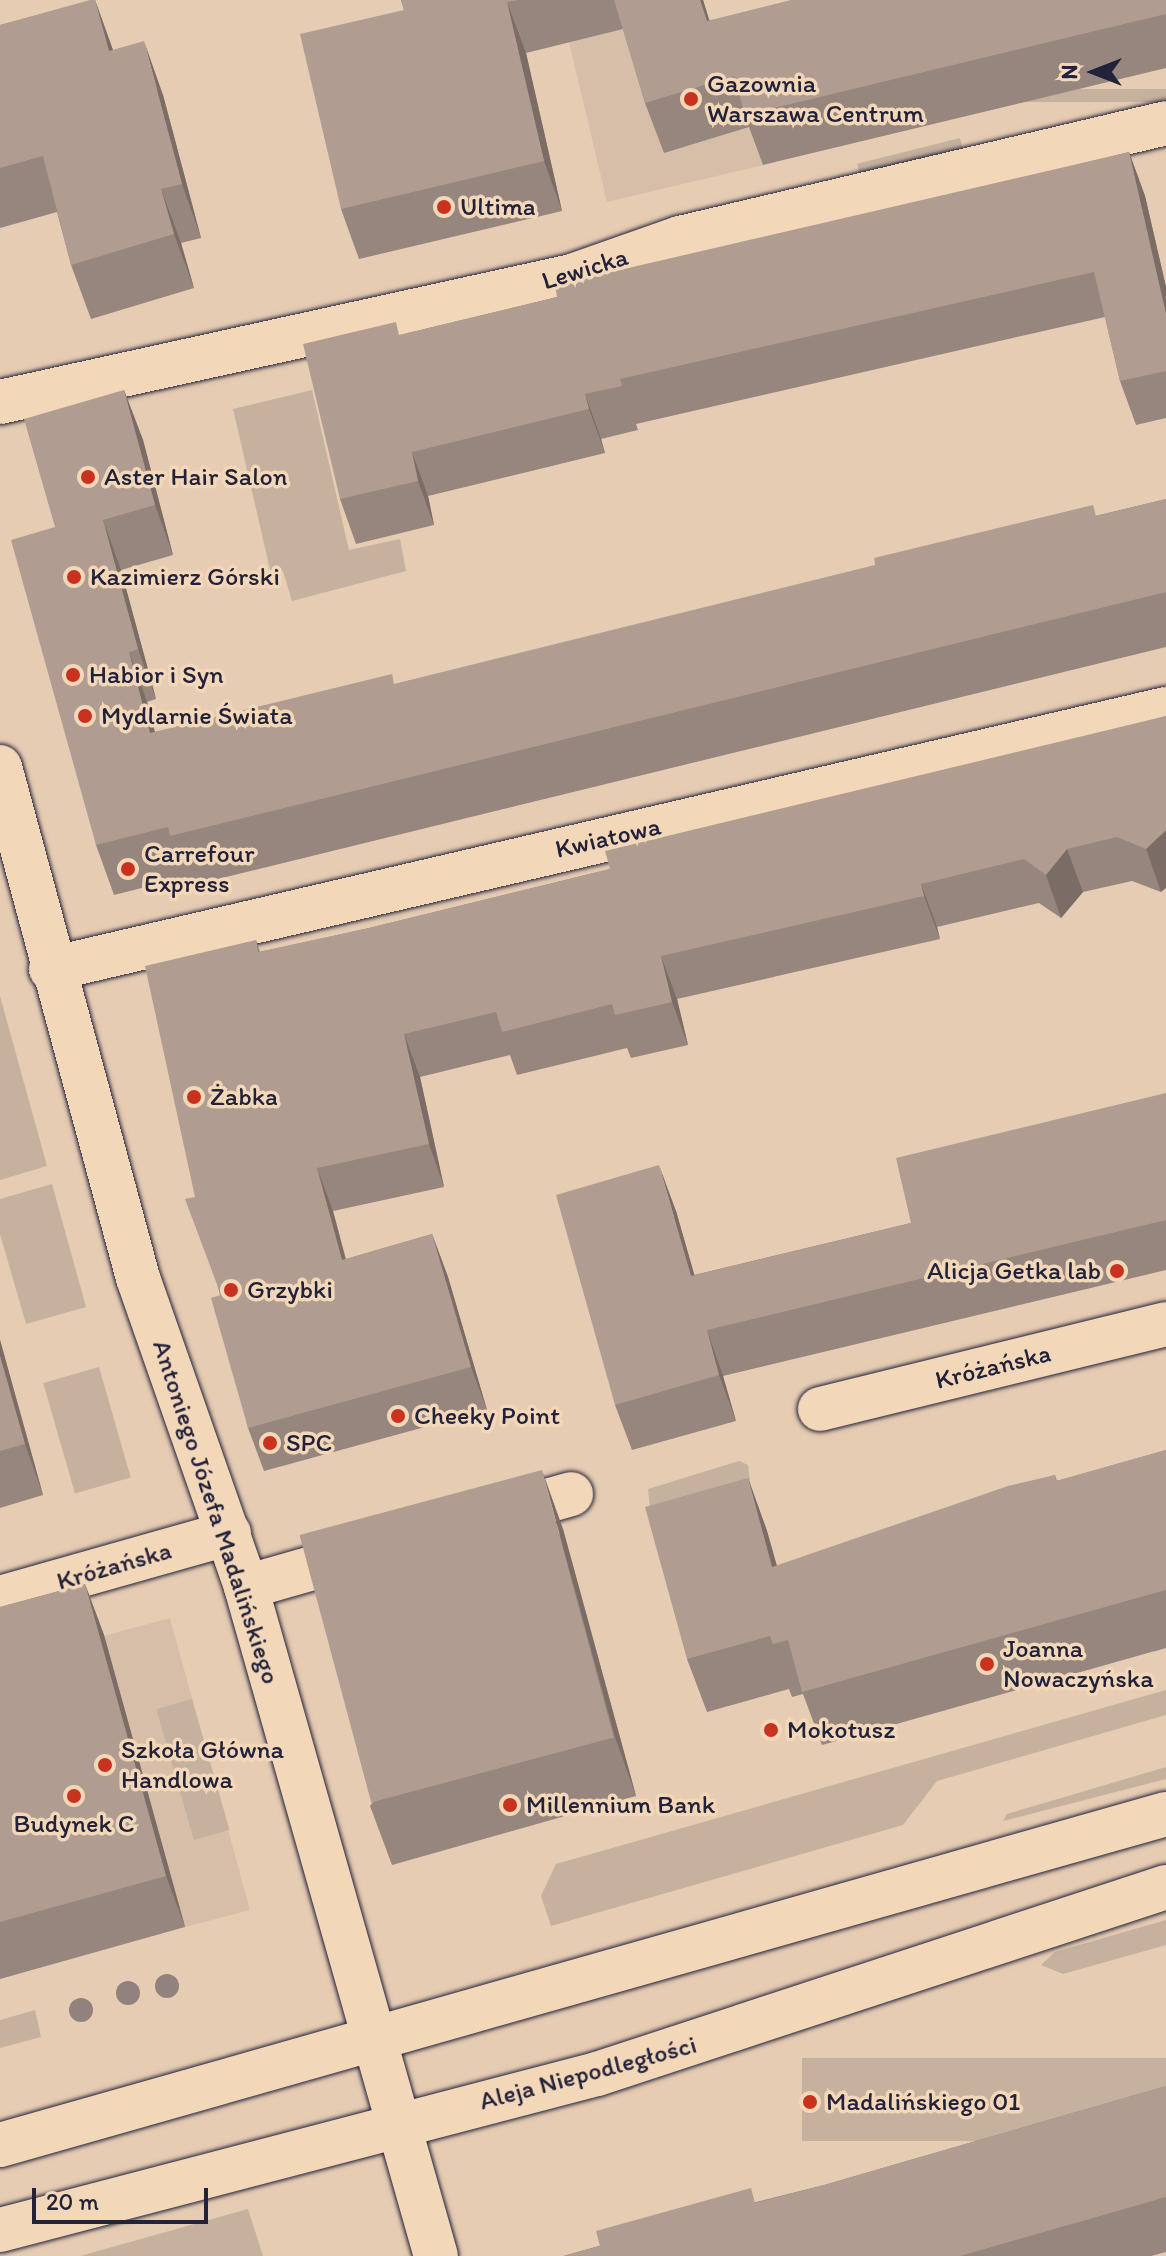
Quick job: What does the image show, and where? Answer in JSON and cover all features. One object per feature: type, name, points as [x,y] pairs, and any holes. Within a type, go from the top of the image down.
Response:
[{"type":"street","name":"Lewicka","points":[[0,402],[572,276],[680,238],[1166,123]]},
{"type":"street","name":"Kwiatowa","points":[[51,969],[1166,709]]},
{"type":"street","name":"Antoniego Józefa Madalińskiego","points":[[0,767],[51,969],[138,1278],[246,1587],[436,2256]]},
{"type":"street","name":"Króżańska","points":[[820,1409],[1166,1324]]},
{"type":"street","points":[[454,1528],[571,1494]]},
{"type":"street","name":"Króżańska","points":[[0,1598],[229,1533]]},
{"type":"street","points":[[246,1587],[409,1541]]},
{"type":"street","points":[[0,2145],[1166,1814]]},
{"type":"street","name":"Aleja Niepodległości","points":[[0,2230],[789,2015],[1030,1926],[1166,1887]]},
{"type":"shaded area","points":[[559,0],[703,0],[725,71],[736,68],[763,165],[607,202]]},
{"type":"shaded area","points":[[985,89],[1166,89],[1166,102],[985,102]]},
{"type":"shaded area","points":[[960,138],[963,150],[860,175],[857,164]]},
{"type":"shaded area","points":[[312,390],[349,550],[400,539],[406,571],[292,601],[283,571],[271,574],[233,409]]},
{"type":"shaded area","points":[[0,996],[47,1166],[0,1180]]},
{"type":"shaded area","points":[[52,1184],[86,1307],[26,1324],[0,1234],[0,1199]]},
{"type":"shaded area","points":[[99,1367],[131,1478],[75,1494],[43,1383]]},
{"type":"shaded area","points":[[739,1461],[748,1465],[751,1489],[650,1510],[648,1489]]},
{"type":"shaded area","points":[[170,1618],[250,1910],[185,1927],[0,1664]]},
{"type":"shaded area","points":[[1166,1690],[1166,1715],[937,1781],[903,1825],[551,1926],[541,1896],[556,1864]]},
{"type":"shaded area","points":[[192,1699],[229,1830],[194,1840],[156,1709]]},
{"type":"shaded area","points":[[1166,1767],[1166,1779],[1003,1821],[1007,1814]]},
{"type":"shaded area","points":[[1166,1920],[1166,1945],[1063,1974],[1041,1965],[1055,1952]]},
{"type":"shaded area","points":[[35,2010],[41,2037],[0,2048],[0,2020]]},
{"type":"shaded area","points":[[802,2058],[1166,2058],[1166,2141],[802,2141]]},
{"type":"shaded area","points":[[248,2209],[263,2256],[80,2256]]},
{"type":"building","points":[[95,0],[109,51],[144,41],[182,184],[161,189],[174,234],[71,265],[43,156],[0,168],[0,25]]},
{"type":"building","points":[[401,0],[518,0],[507,2],[544,161],[341,209],[300,34],[404,10]]},
{"type":"building","points":[[614,0],[700,0],[707,21],[791,0],[1166,0],[1166,14],[745,115],[734,76],[645,103]]},
{"type":"building","points":[[1129,152],[1166,314],[1166,371],[1120,381],[1094,272],[620,379],[622,386],[585,394],[589,409],[412,452],[418,481],[340,499],[303,344],[396,322],[399,335],[557,297],[555,285]]},
{"type":"building","points":[[124,390],[155,505],[103,520],[138,649],[129,652],[150,733],[392,674],[394,684],[875,565],[874,558],[1093,505],[1096,516],[1166,499],[1166,592],[170,836],[168,827],[96,845],[11,540],[55,527],[24,419]]},
{"type":"building","points":[[1166,716],[1166,830],[1146,849],[1117,837],[1067,849],[1046,875],[1024,859],[921,884],[924,896],[661,956],[672,1002],[615,1015],[612,1004],[502,1032],[496,1012],[404,1034],[429,1144],[317,1168],[342,1260],[432,1234],[471,1367],[248,1428],[211,1298],[221,1295],[185,1199],[195,1197],[145,966],[256,940],[258,952],[610,869],[605,851]]},
{"type":"building","points":[[1166,1093],[1166,1220],[707,1330],[719,1375],[615,1405],[556,1195],[659,1165],[691,1276],[911,1223],[896,1158]]},
{"type":"building","points":[[0,1356],[25,1444],[0,1451]]},
{"type":"building","points":[[1166,1450],[1166,1590],[802,1692],[788,1640],[773,1644],[770,1636],[687,1659],[645,1507],[748,1478],[772,1567],[1008,1486],[1055,1475],[1056,1481]]},
{"type":"building","points":[[542,1470],[614,1738],[371,1803],[300,1535]]},
{"type":"building","name":"Budynek C","points":[[85,1584],[166,1876],[0,1922],[0,1607]]},
{"type":"building","points":[[1166,2086],[1166,2197],[960,2256],[563,2256],[600,2246],[596,2231],[751,2188],[755,2203]]},
{"type":"place","name":"Gazownia Warszawa Centrum","points":[[691,99]]},
{"type":"place","name":"Ultima","points":[[444,207]]},
{"type":"place","name":"Aster Hair Salon","points":[[88,477]]},
{"type":"place","name":"Kazimierz Górski","points":[[74,577]]},
{"type":"place","name":"Habior i Syn","points":[[73,675]]},
{"type":"place","name":"Mydlarnie Świata","points":[[85,716]]},
{"type":"place","name":"Carrefour Express","points":[[128,869]]},
{"type":"place","name":"Żabka","points":[[194,1097]]},
{"type":"place","name":"Alicja Getka lab","points":[[1117,1271]]},
{"type":"place","name":"Grzybki","points":[[231,1290]]},
{"type":"place","name":"Cheeky Point","points":[[398,1416]]},
{"type":"place","name":"SPC","points":[[270,1443]]},
{"type":"place","name":"Joanna Nowaczyńska","points":[[987,1664]]},
{"type":"place","name":"Mokotusz","points":[[771,1730]]},
{"type":"place","name":"Szkoła Główna Handlowa","points":[[105,1765]]},
{"type":"place","name":"Budynek C","points":[[74,1796]]},
{"type":"place","name":"Millennium Bank","points":[[510,1805]]},
{"type":"place","name":"Madalińskiego 01","points":[[810,2102]]}]
